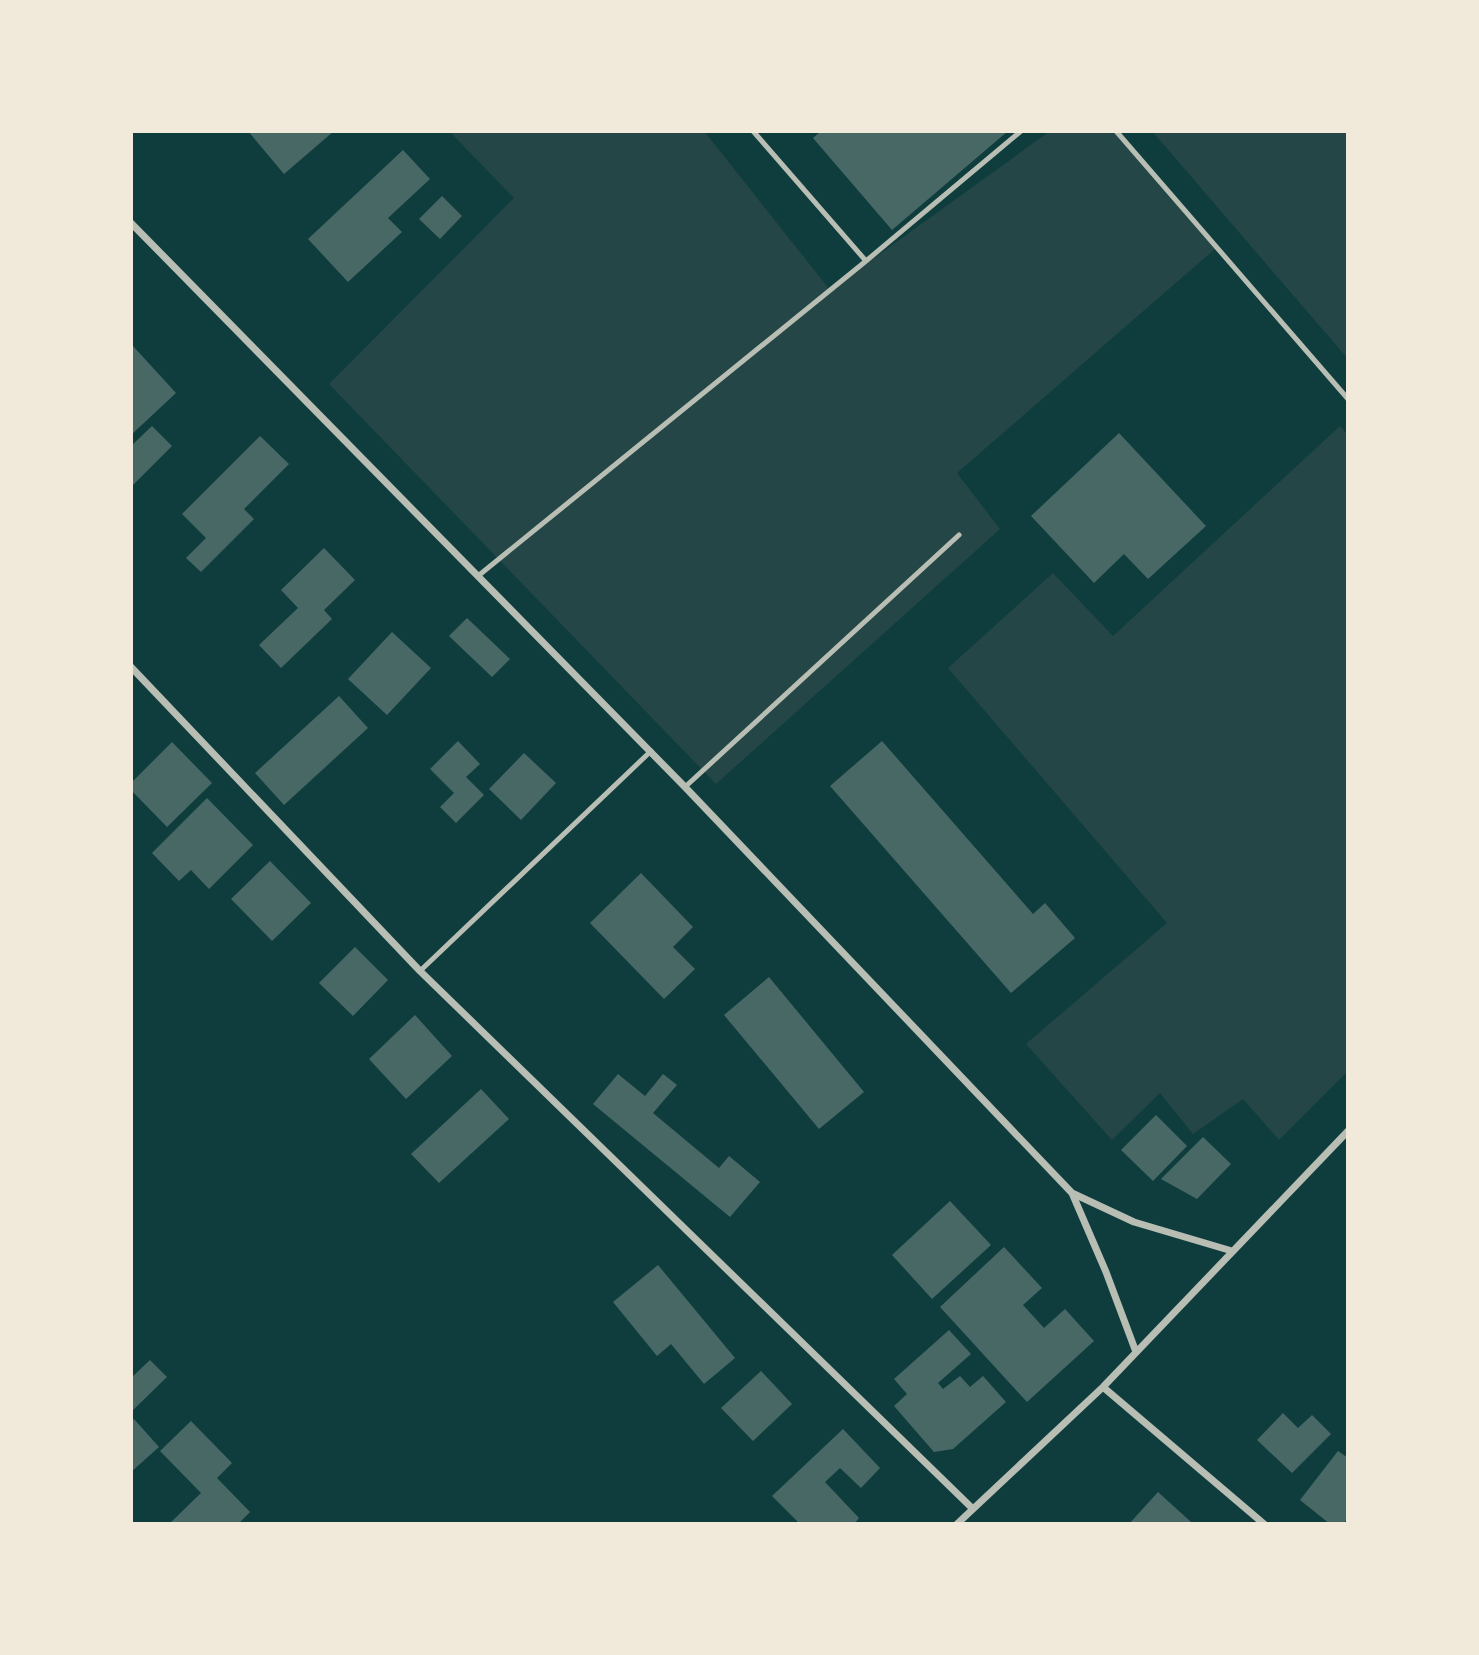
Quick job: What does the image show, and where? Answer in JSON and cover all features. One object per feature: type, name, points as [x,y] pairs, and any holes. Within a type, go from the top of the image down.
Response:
[{"type":"street","points":[[131,223],[651,751],[1072,1193],[1136,1352]]},
{"type":"street","points":[[131,667],[420,971],[973,1508]]},
{"type":"street","points":[[957,1524],[1103,1387],[1348,1131]]},
{"type":"street","points":[[1072,1193],[1134,1223],[1232,1251]]},
{"type":"street","points":[[1103,1387],[1264,1524]]},
{"type":"lane","points":[[753,131],[866,261]]},
{"type":"lane","points":[[478,576],[866,261],[1021,131]]},
{"type":"lane","points":[[1116,131],[1348,399]]},
{"type":"lane","points":[[685,787],[959,535]]},
{"type":"lane","points":[[420,971],[651,751]]},
{"type":"shaded area","points":[[449,131],[704,131],[830,290],[1050,131],[1116,131],[1216,248],[957,473],[1000,529],[716,784],[329,384],[514,198]]},
{"type":"shaded area","points":[[1152,131],[1348,131],[1348,359]]},
{"type":"shaded area","points":[[1340,426],[1348,435],[1348,1071],[1279,1140],[1243,1099],[1193,1134],[1160,1093],[1112,1140],[1026,1044],[1167,923],[948,668],[1053,573],[1113,636]]},
{"type":"building","points":[[248,131],[334,131],[284,174]]},
{"type":"building","points":[[821,131],[1008,131],[892,230],[813,138]]},
{"type":"building","points":[[403,150],[430,179],[388,218],[402,232],[348,282],[308,239]]},
{"type":"building","points":[[442,196],[462,216],[440,239],[419,219]]},
{"type":"building","points":[[133,346],[176,393],[131,435],[131,348]]},
{"type":"building","points":[[152,426],[172,446],[131,487],[131,446]]},
{"type":"building","points":[[1119,433],[1206,526],[1148,579],[1124,554],[1094,583],[1031,516]]},
{"type":"building","points":[[260,436],[289,464],[244,509],[254,519],[201,572],[186,558],[206,538],[182,514]]},
{"type":"building","points":[[324,548],[355,580],[324,610],[332,619],[281,668],[259,645],[298,608],[281,590]]},
{"type":"building","points":[[467,618],[510,659],[492,677],[449,636]]},
{"type":"building","points":[[392,632],[431,668],[387,715],[348,679]]},
{"type":"building","points":[[339,696],[368,728],[284,805],[255,773]]},
{"type":"building","points":[[458,741],[480,764],[466,777],[484,795],[456,823],[440,807],[454,793],[430,769]]},
{"type":"building","points":[[882,741],[1033,914],[1045,903],[1075,938],[1011,993],[830,786]]},
{"type":"building","points":[[172,742],[212,783],[167,827],[131,790],[131,783]]},
{"type":"building","points":[[524,753],[556,783],[521,820],[489,789]]},
{"type":"building","points":[[207,798],[253,845],[209,889],[191,870],[179,881],[152,853]]},
{"type":"building","points":[[270,861],[311,903],[272,941],[231,899]]},
{"type":"building","points":[[641,873],[693,927],[673,947],[695,969],[664,999],[590,923]]},
{"type":"building","points":[[355,947],[388,980],[353,1016],[319,983]]},
{"type":"building","points":[[769,977],[864,1092],[819,1129],[724,1015]]},
{"type":"building","points":[[415,1015],[452,1056],[406,1099],[369,1059]]},
{"type":"building","points":[[618,1074],[645,1096],[663,1074],[677,1085],[653,1113],[719,1168],[729,1156],[760,1182],[730,1217],[593,1104]]},
{"type":"building","points":[[481,1089],[509,1119],[439,1183],[411,1154]]},
{"type":"building","points":[[1156,1115],[1187,1146],[1153,1181],[1121,1150]]},
{"type":"building","points":[[1203,1137],[1231,1164],[1197,1199],[1161,1179]]},
{"type":"building","points":[[950,1201],[991,1245],[932,1299],[892,1255]]},
{"type":"building","points":[[1004,1247],[1042,1288],[1023,1305],[1044,1328],[1065,1309],[1094,1341],[1027,1402],[940,1307]]},
{"type":"building","points":[[658,1265],[735,1358],[704,1384],[671,1344],[657,1356],[613,1302]]},
{"type":"building","points":[[949,1330],[971,1354],[938,1383],[943,1389],[960,1376],[970,1387],[983,1376],[1006,1402],[953,1449],[934,1452],[894,1406],[907,1394],[894,1379]]},
{"type":"building","points":[[150,1360],[167,1377],[131,1412],[131,1378]]},
{"type":"building","points":[[761,1371],[792,1404],[753,1441],[721,1408]]},
{"type":"building","points":[[1283,1413],[1298,1428],[1312,1415],[1331,1434],[1292,1473],[1257,1440]]},
{"type":"building","points":[[134,1419],[159,1447],[131,1472],[131,1422]]},
{"type":"building","points":[[191,1421],[232,1463],[217,1478],[250,1512],[238,1524],[169,1524],[201,1493],[160,1451]]},
{"type":"building","points":[[843,1429],[880,1468],[861,1488],[840,1468],[825,1482],[859,1518],[854,1524],[800,1524],[772,1496]]},
{"type":"building","points":[[1338,1451],[1348,1458],[1348,1518],[1343,1524],[1330,1524],[1300,1500]]},
{"type":"building","points":[[1158,1492],[1191,1522],[1190,1524],[1129,1524]]}]
